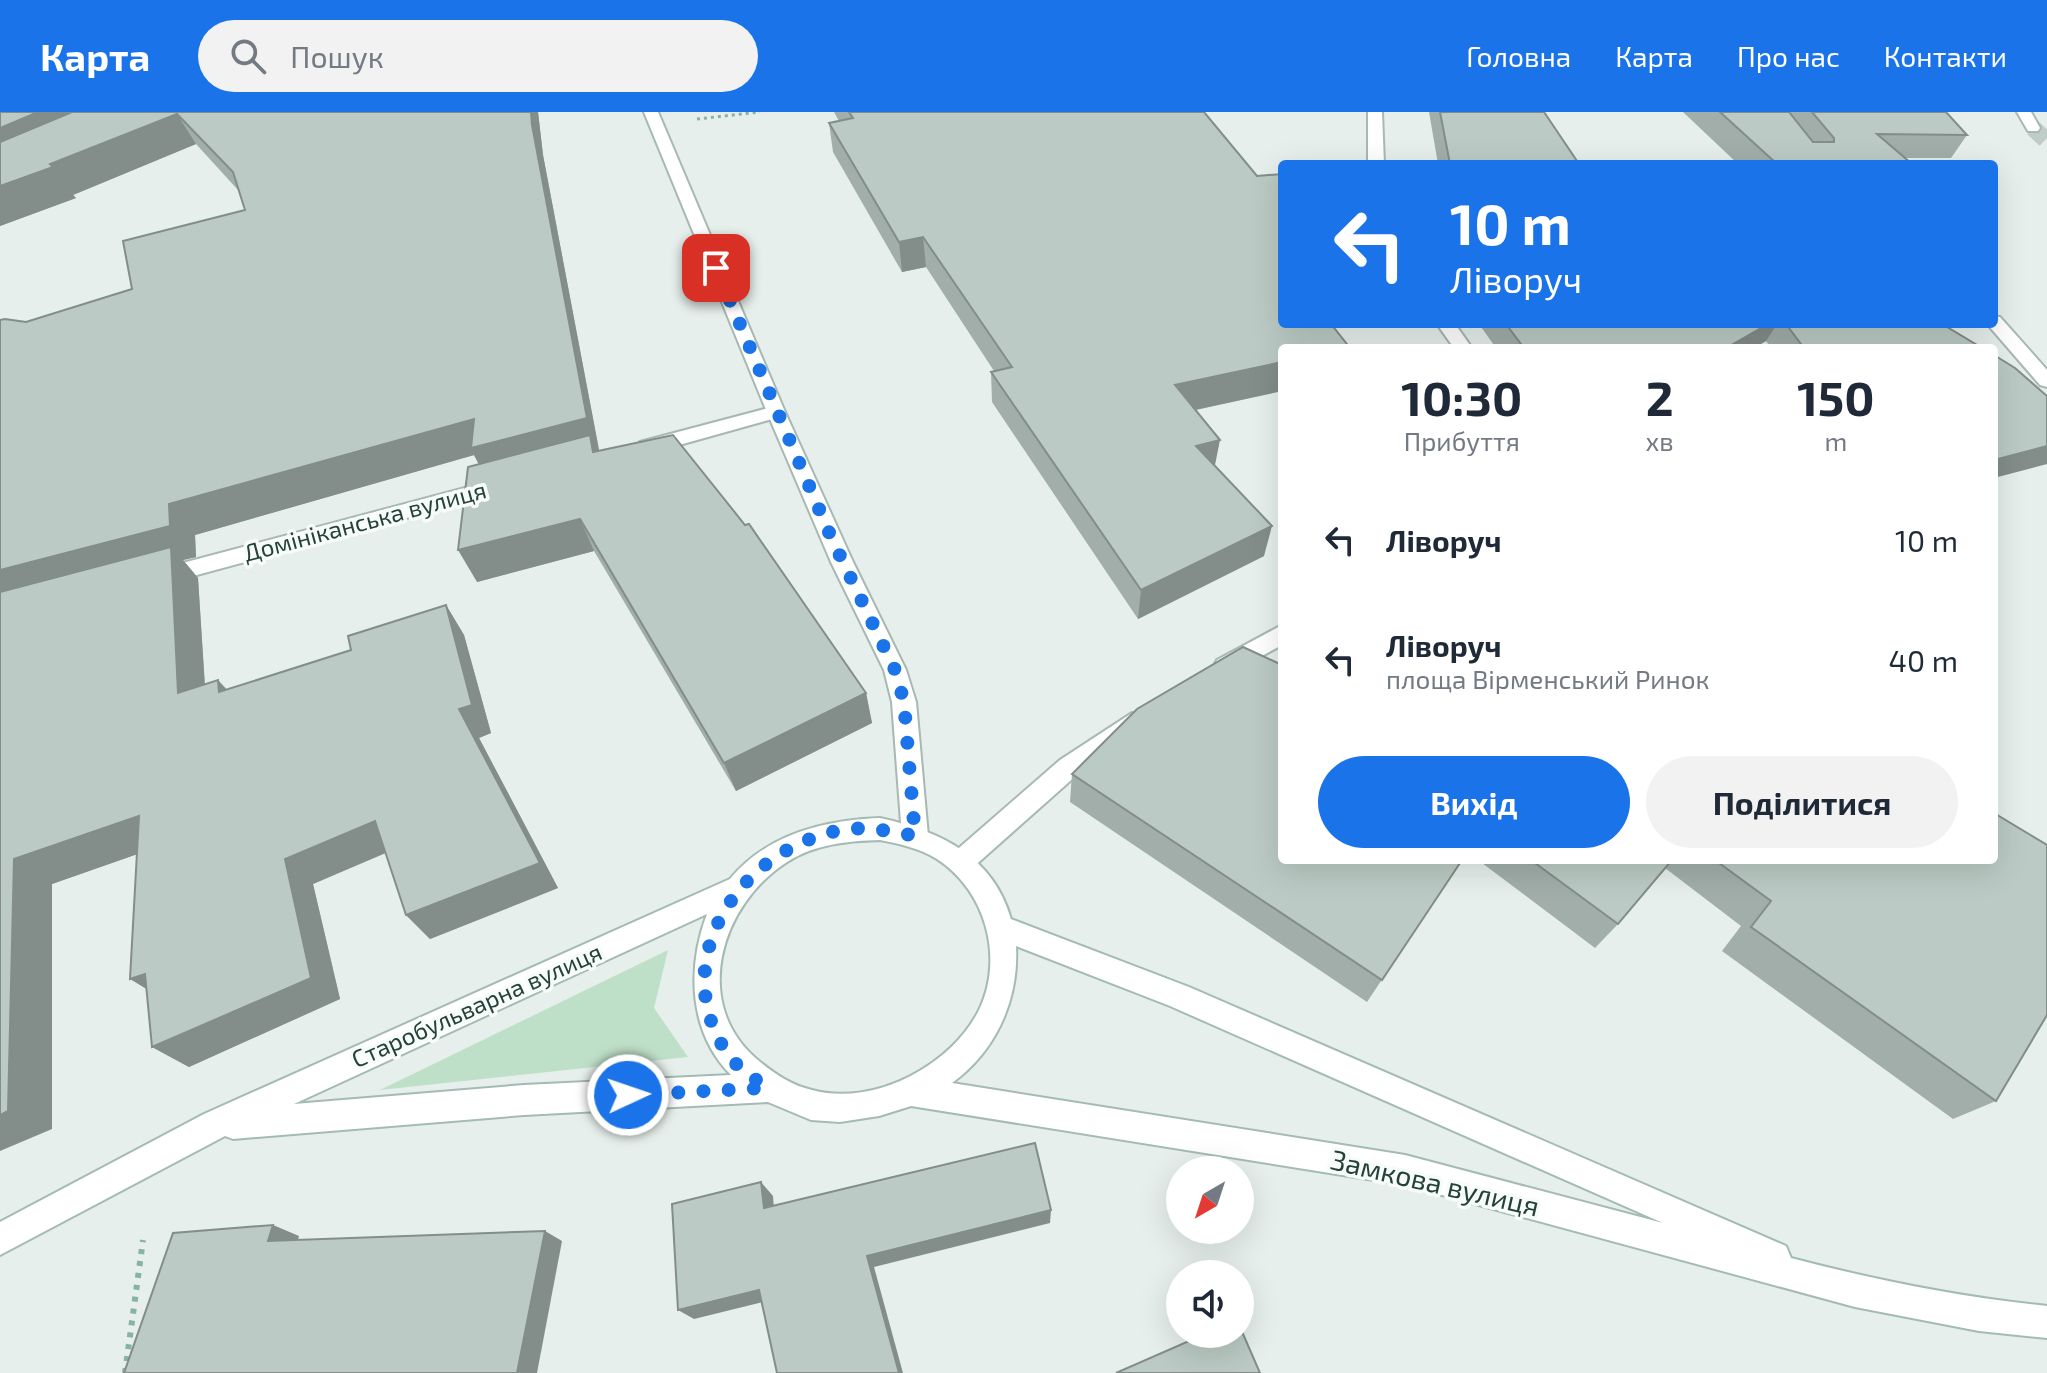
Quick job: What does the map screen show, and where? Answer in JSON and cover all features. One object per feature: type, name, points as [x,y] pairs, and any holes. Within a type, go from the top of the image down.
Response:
[{"type":"main road","points":[[1375,112],[1376,160]]},
{"type":"main road","points":[[2024,112],[2033,128]]},
{"type":"main road","points":[[654,118],[776,412],[842,562],[895,670],[904,702],[915,836]]},
{"type":"main road","points":[[1998,326],[2047,381]]},
{"type":"main road","points":[[624,453],[776,412]]},
{"type":"main road","name":"Домініканська вулиця","points":[[137,584],[517,482]]},
{"type":"main road","points":[[1200,682],[1278,636]]},
{"type":"main road","points":[[961,862],[1069,767],[1149,712]]},
{"type":"main road","points":[[880,829],[915,836],[961,862],[979,881],[993,903],[1002,928],[1005,965],[996,1002],[978,1038],[949,1069],[913,1092],[864,1106],[812,1105],[766,1088],[730,1057],[709,1016],[705,971],[715,927],[739,887],[774,856],[808,839],[844,830],[880,829]]},
{"type":"main road","name":"Старобульварна вулиця","points":[[0,1239],[215,1125],[739,887]]},
{"type":"main road","name":"Замкова вулиця","points":[[1002,928],[1179,996],[1855,1291]]},
{"type":"main road","name":"Старобульварна вулиця","points":[[215,1125],[524,1100],[766,1088]]},
{"type":"main road","name":"Замкова вулиця","points":[[913,1092],[1405,1170],[1855,1291],[1979,1315],[2047,1322]]},
{"type":"path","points":[[654,118],[760,112]]},
{"type":"path","points":[[125,1373],[143,1240]]},
{"type":"green space","points":[[668,950],[654,1008],[688,1057],[380,1090]]},
{"type":"building","points":[[0,112],[38,112],[0,128]]},
{"type":"building","points":[[72,112],[531,112],[587,418],[471,448],[474,419],[169,504],[170,526],[0,570],[0,320],[26,322],[132,289],[123,241],[245,210],[233,172],[177,114],[0,186],[0,142]]},
{"type":"building","points":[[849,112],[1204,112],[1257,176],[1278,174],[1278,328],[1334,328],[1347,344],[1278,344],[1278,363],[1175,385],[1220,440],[1196,446],[1272,526],[1141,590],[991,372],[1012,367],[923,237],[899,242],[829,123],[853,118]]},
{"type":"building","points":[[1440,112],[1544,112],[1576,160],[1449,160]]},
{"type":"building","points":[[1720,112],[1789,112],[1813,142],[1834,142],[1834,138],[1812,112],[1946,112],[1967,135],[1877,134],[1907,160],[1773,160]]},
{"type":"building","points":[[1509,328],[1761,328],[1733,344],[1521,344]]},
{"type":"building","points":[[1789,328],[1949,328],[1975,344],[1801,344]]},
{"type":"building","points":[[1998,357],[2047,396],[2047,446],[1998,459]]},
{"type":"building","points":[[590,435],[593,452],[673,435],[745,525],[749,524],[866,693],[724,763],[580,519],[458,550],[468,467]]},
{"type":"building","points":[[171,547],[178,693],[218,680],[219,692],[351,650],[348,636],[446,605],[472,705],[459,709],[540,863],[406,915],[375,821],[285,859],[311,978],[152,1047],[145,974],[130,979],[139,816],[14,859],[8,1111],[0,1115],[0,592]]},
{"type":"building","points":[[1243,647],[1278,663],[1278,864],[1459,864],[1382,980],[1072,774],[1137,709]]},
{"type":"building","points":[[1998,815],[2047,845],[2047,1015],[1996,1101],[1751,927],[1771,901],[1720,864],[1998,864]]},
{"type":"building","points":[[1536,864],[1669,864],[1618,924]]},
{"type":"building","points":[[1035,1143],[1051,1210],[867,1256],[899,1373],[777,1373],[759,1290],[678,1310],[672,1204],[761,1182],[764,1208]]},
{"type":"building","points":[[273,1225],[268,1241],[545,1231],[517,1373],[124,1373],[173,1233]]},
{"type":"building","points":[[1173,1348],[1249,1348],[1260,1373],[1116,1373]]},
{"type":"tunnel","points":[[2033,128],[2047,141]]},
{"type":"route","points":[[628,1095],[766,1088],[730,1057],[709,1016],[705,971],[715,927],[739,887],[774,856],[808,839],[844,830],[880,829],[915,836],[904,702],[895,670],[842,562],[716,268]]}]
